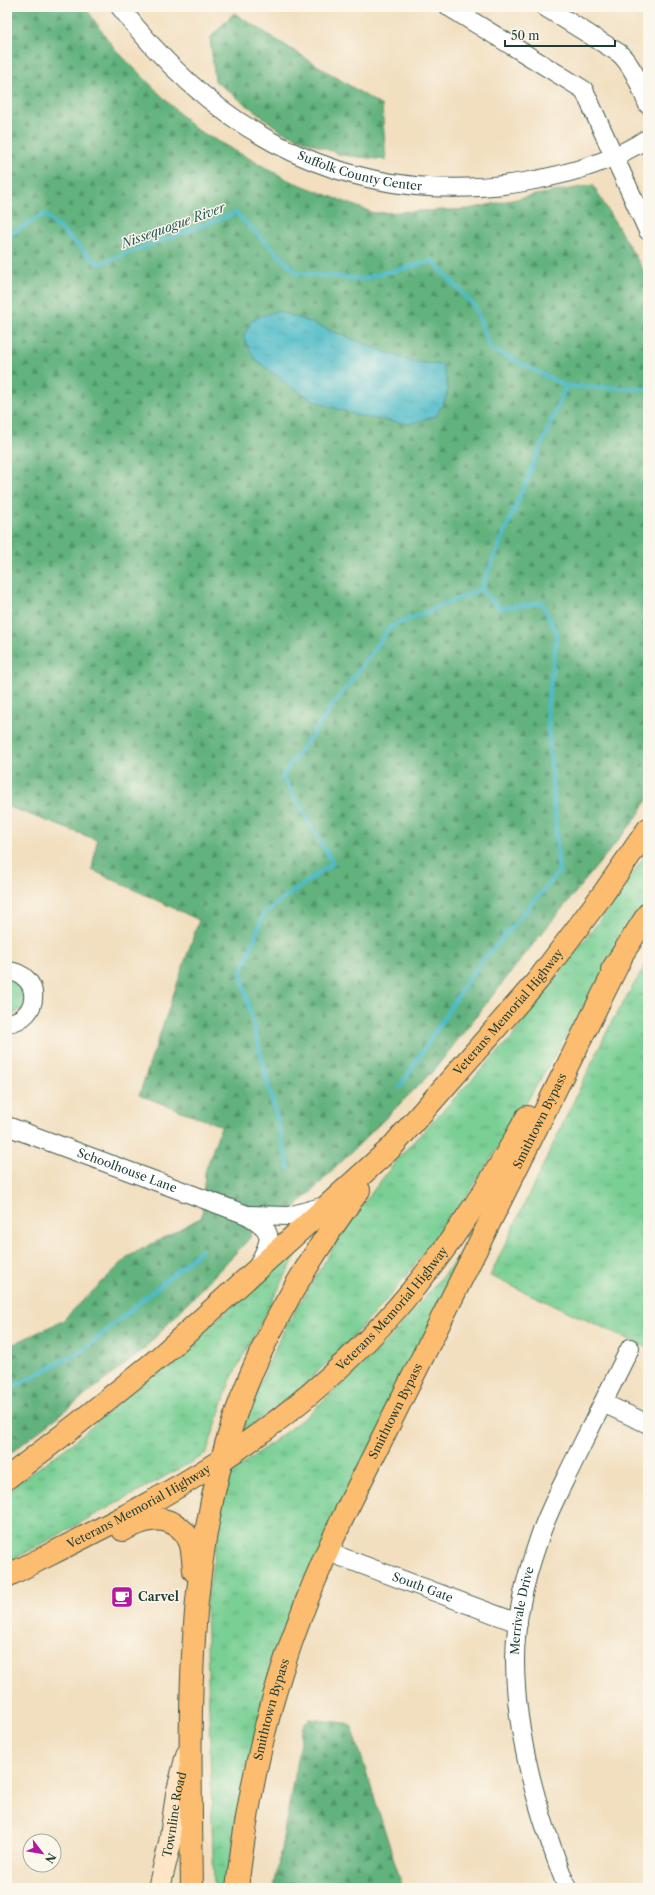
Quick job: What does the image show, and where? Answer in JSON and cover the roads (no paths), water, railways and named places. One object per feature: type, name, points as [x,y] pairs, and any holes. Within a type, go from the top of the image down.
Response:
[{"type":"highway","name":"Veterans Memorial Highway","points":[[7,1478],[117,1392],[253,1274],[391,1148],[538,980],[603,894],[648,829]]},
{"type":"highway","name":"Veterans Memorial Highway","points":[[7,1576],[132,1513],[222,1459],[292,1409],[338,1370],[378,1331],[425,1276],[484,1194],[577,1021],[621,958],[648,914]]},
{"type":"highway","name":"Smithtown Bypass","points":[[237,1888],[251,1793],[270,1713],[294,1635],[328,1552],[621,958]]},
{"type":"highway","points":[[192,1888],[190,1742],[192,1667],[196,1608],[207,1529],[222,1459],[245,1390],[280,1314],[321,1245],[391,1148]]},
{"type":"highway","points":[[7,1581],[40,1572],[141,1522],[161,1519],[169,1521],[182,1530],[190,1542],[196,1608]]},
{"type":"main road","name":"Townline Road","points":[[160,1888],[170,1843],[177,1794],[190,1742]]},
{"type":"street","name":"Suffolk County Center","points":[[120,7],[144,38],[171,66],[220,108],[240,122],[282,146],[324,166],[348,174],[391,184],[417,187],[469,188],[542,178],[565,173],[613,156],[648,138]]},
{"type":"street","points":[[449,7],[584,90],[648,231]]},
{"type":"street","points":[[545,7],[619,53],[625,59],[635,75],[648,105]]},
{"type":"street","points":[[7,971],[21,974],[28,980],[32,987],[34,996],[29,1012],[23,1018],[16,1022],[7,1023]]},
{"type":"street","name":"Schoolhouse Lane","points":[[7,1126],[247,1215],[261,1224],[268,1232],[269,1237],[263,1256],[253,1274]]},
{"type":"street","name":"Schoolhouse Lane","points":[[247,1215],[289,1216],[329,1205]]},
{"type":"street","name":"Merrivale Drive","points":[[567,1888],[553,1852],[524,1744],[517,1696],[515,1659],[518,1623],[528,1571],[538,1540],[554,1501],[630,1348]]},
{"type":"street","points":[[603,1403],[648,1424]]},
{"type":"street","name":"South Gate","points":[[328,1552],[518,1623]]},
{"type":"water","points":[[277,311],[415,362],[442,365],[447,381],[447,392],[444,402],[436,416],[409,424],[359,416],[319,403],[287,384],[255,359],[243,337],[253,319]]},
{"type":"waterway","name":"Nissequogue River","points":[[7,236],[44,214],[98,264],[236,213],[297,273],[361,279],[433,261],[475,307],[490,348],[566,386],[648,389]]},
{"type":"waterway","points":[[289,1168],[241,974],[264,913],[333,863],[282,776],[390,627],[481,589],[566,386]]},
{"type":"waterway","points":[[400,1087],[473,972],[559,872],[547,708],[557,634],[542,603],[499,608],[481,589]]},
{"type":"waterway","points":[[7,1390],[85,1349],[200,1251]]},
{"type":"place","name":"Carvel","points":[[122,1597]]}]
